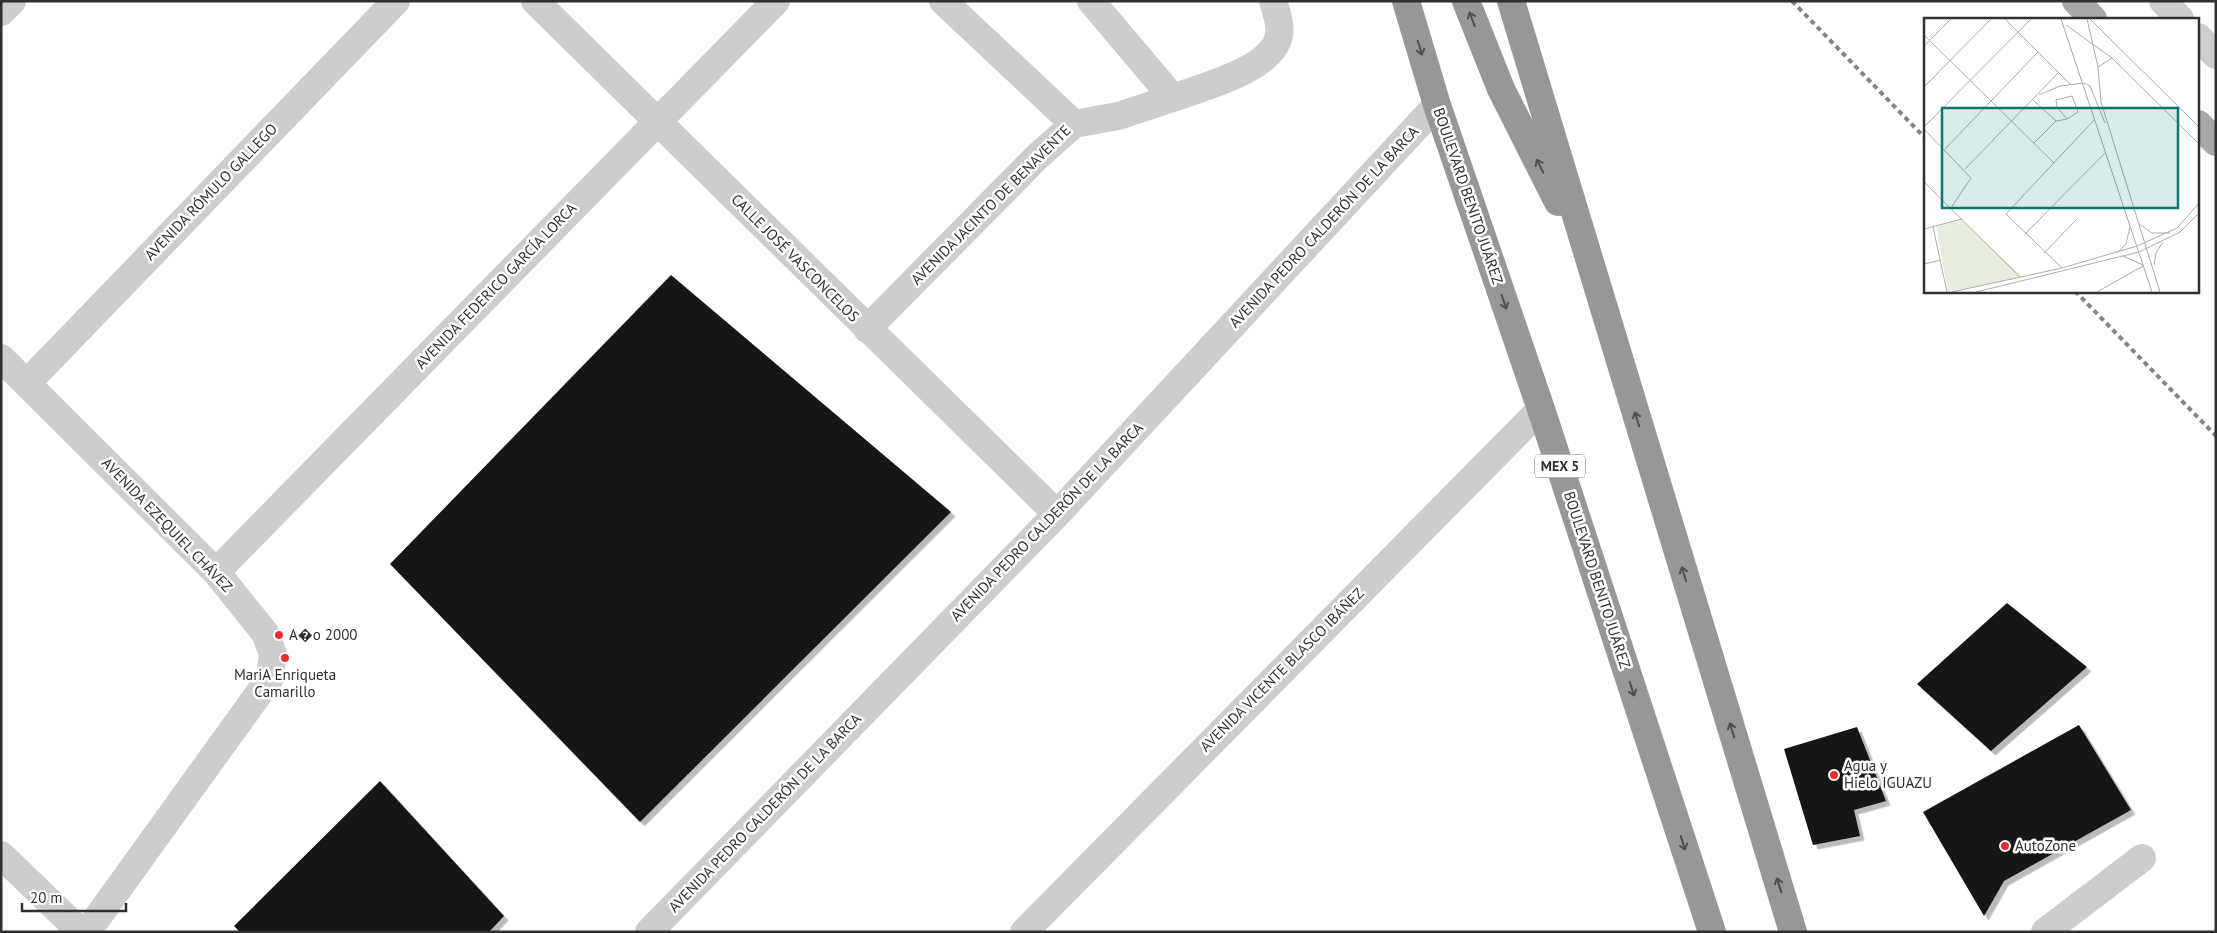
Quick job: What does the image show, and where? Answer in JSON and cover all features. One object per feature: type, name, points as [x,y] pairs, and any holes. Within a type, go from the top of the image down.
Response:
[{"type":"highway","name":"BOULEVARD BENITO JUÁREZ","points":[[1406,1],[1437,105],[1541,409],[1712,932]]},
{"type":"highway","points":[[1466,1],[1501,89],[1593,273]]},
{"type":"highway","points":[[1511,1],[1793,932]]},
{"type":"main road","points":[[2076,1],[2092,18]]},
{"type":"main road","points":[[2200,126],[2216,142]]},
{"type":"street","points":[[1,12],[12,1]]},
{"type":"street","name":"AVENIDA RÓMULO GALLEGO","points":[[27,383],[396,1]]},
{"type":"street","name":"CALLE JOSÉ VASCONCELOS","points":[[536,1],[1057,514]]},
{"type":"street","name":"AVENIDA FEDERICO GARCÍA LORCA","points":[[216,572],[776,1]]},
{"type":"street","name":"AVENIDA JACINTO DE BENAVENTE","points":[[867,329],[1038,156],[1074,124],[943,1]]},
{"type":"street","points":[[1091,1],[1174,98]]},
{"type":"street","points":[[1074,124],[1118,116],[1174,98],[1247,70],[1270,55],[1279,36],[1277,13],[1273,1]]},
{"type":"street","points":[[2163,1],[2179,18]]},
{"type":"street","points":[[2200,39],[2216,55]]},
{"type":"street","name":"AVENIDA PEDRO CALDERÓN DE LA BARCA","points":[[649,932],[1057,514],[1437,105]]},
{"type":"street","name":"AVENIDA EZEQUIEL CHÁVEZ","points":[[1,358],[216,572],[265,632],[273,654],[270,678],[87,932]]},
{"type":"street","name":"AVENIDA VICENTE BLASCO IBÁÑEZ","points":[[1024,932],[1541,409]]},
{"type":"street","points":[[1,855],[81,932]]},
{"type":"street","points":[[2044,932],[2142,858]]},
{"type":"building","points":[[671,275],[951,512],[640,822],[390,564]]},
{"type":"building","points":[[2007,603],[2087,667],[1991,751],[1917,684]]},
{"type":"building","name":"AutoZone","points":[[2079,725],[2131,810],[2004,881],[1984,916],[1923,812]]},
{"type":"building","name":"Agua y Hielo IGUAZU","points":[[1857,727],[1886,801],[1854,810],[1860,836],[1813,845],[1784,749]]},
{"type":"building","points":[[380,781],[504,916],[489,932],[240,932],[234,926]]},
{"type":"railway","points":[[1792,1],[1924,137]]},
{"type":"railway","points":[[2076,292],[2216,436]]},
{"type":"place","name":"A�o 2000","points":[[279,635]]},
{"type":"place","name":"MariA Enriqueta Camarillo","points":[[285,658]]},
{"type":"place","name":"Agua y Hielo IGUAZU","points":[[1834,775]]},
{"type":"place","name":"AutoZone","points":[[2005,846]]}]
